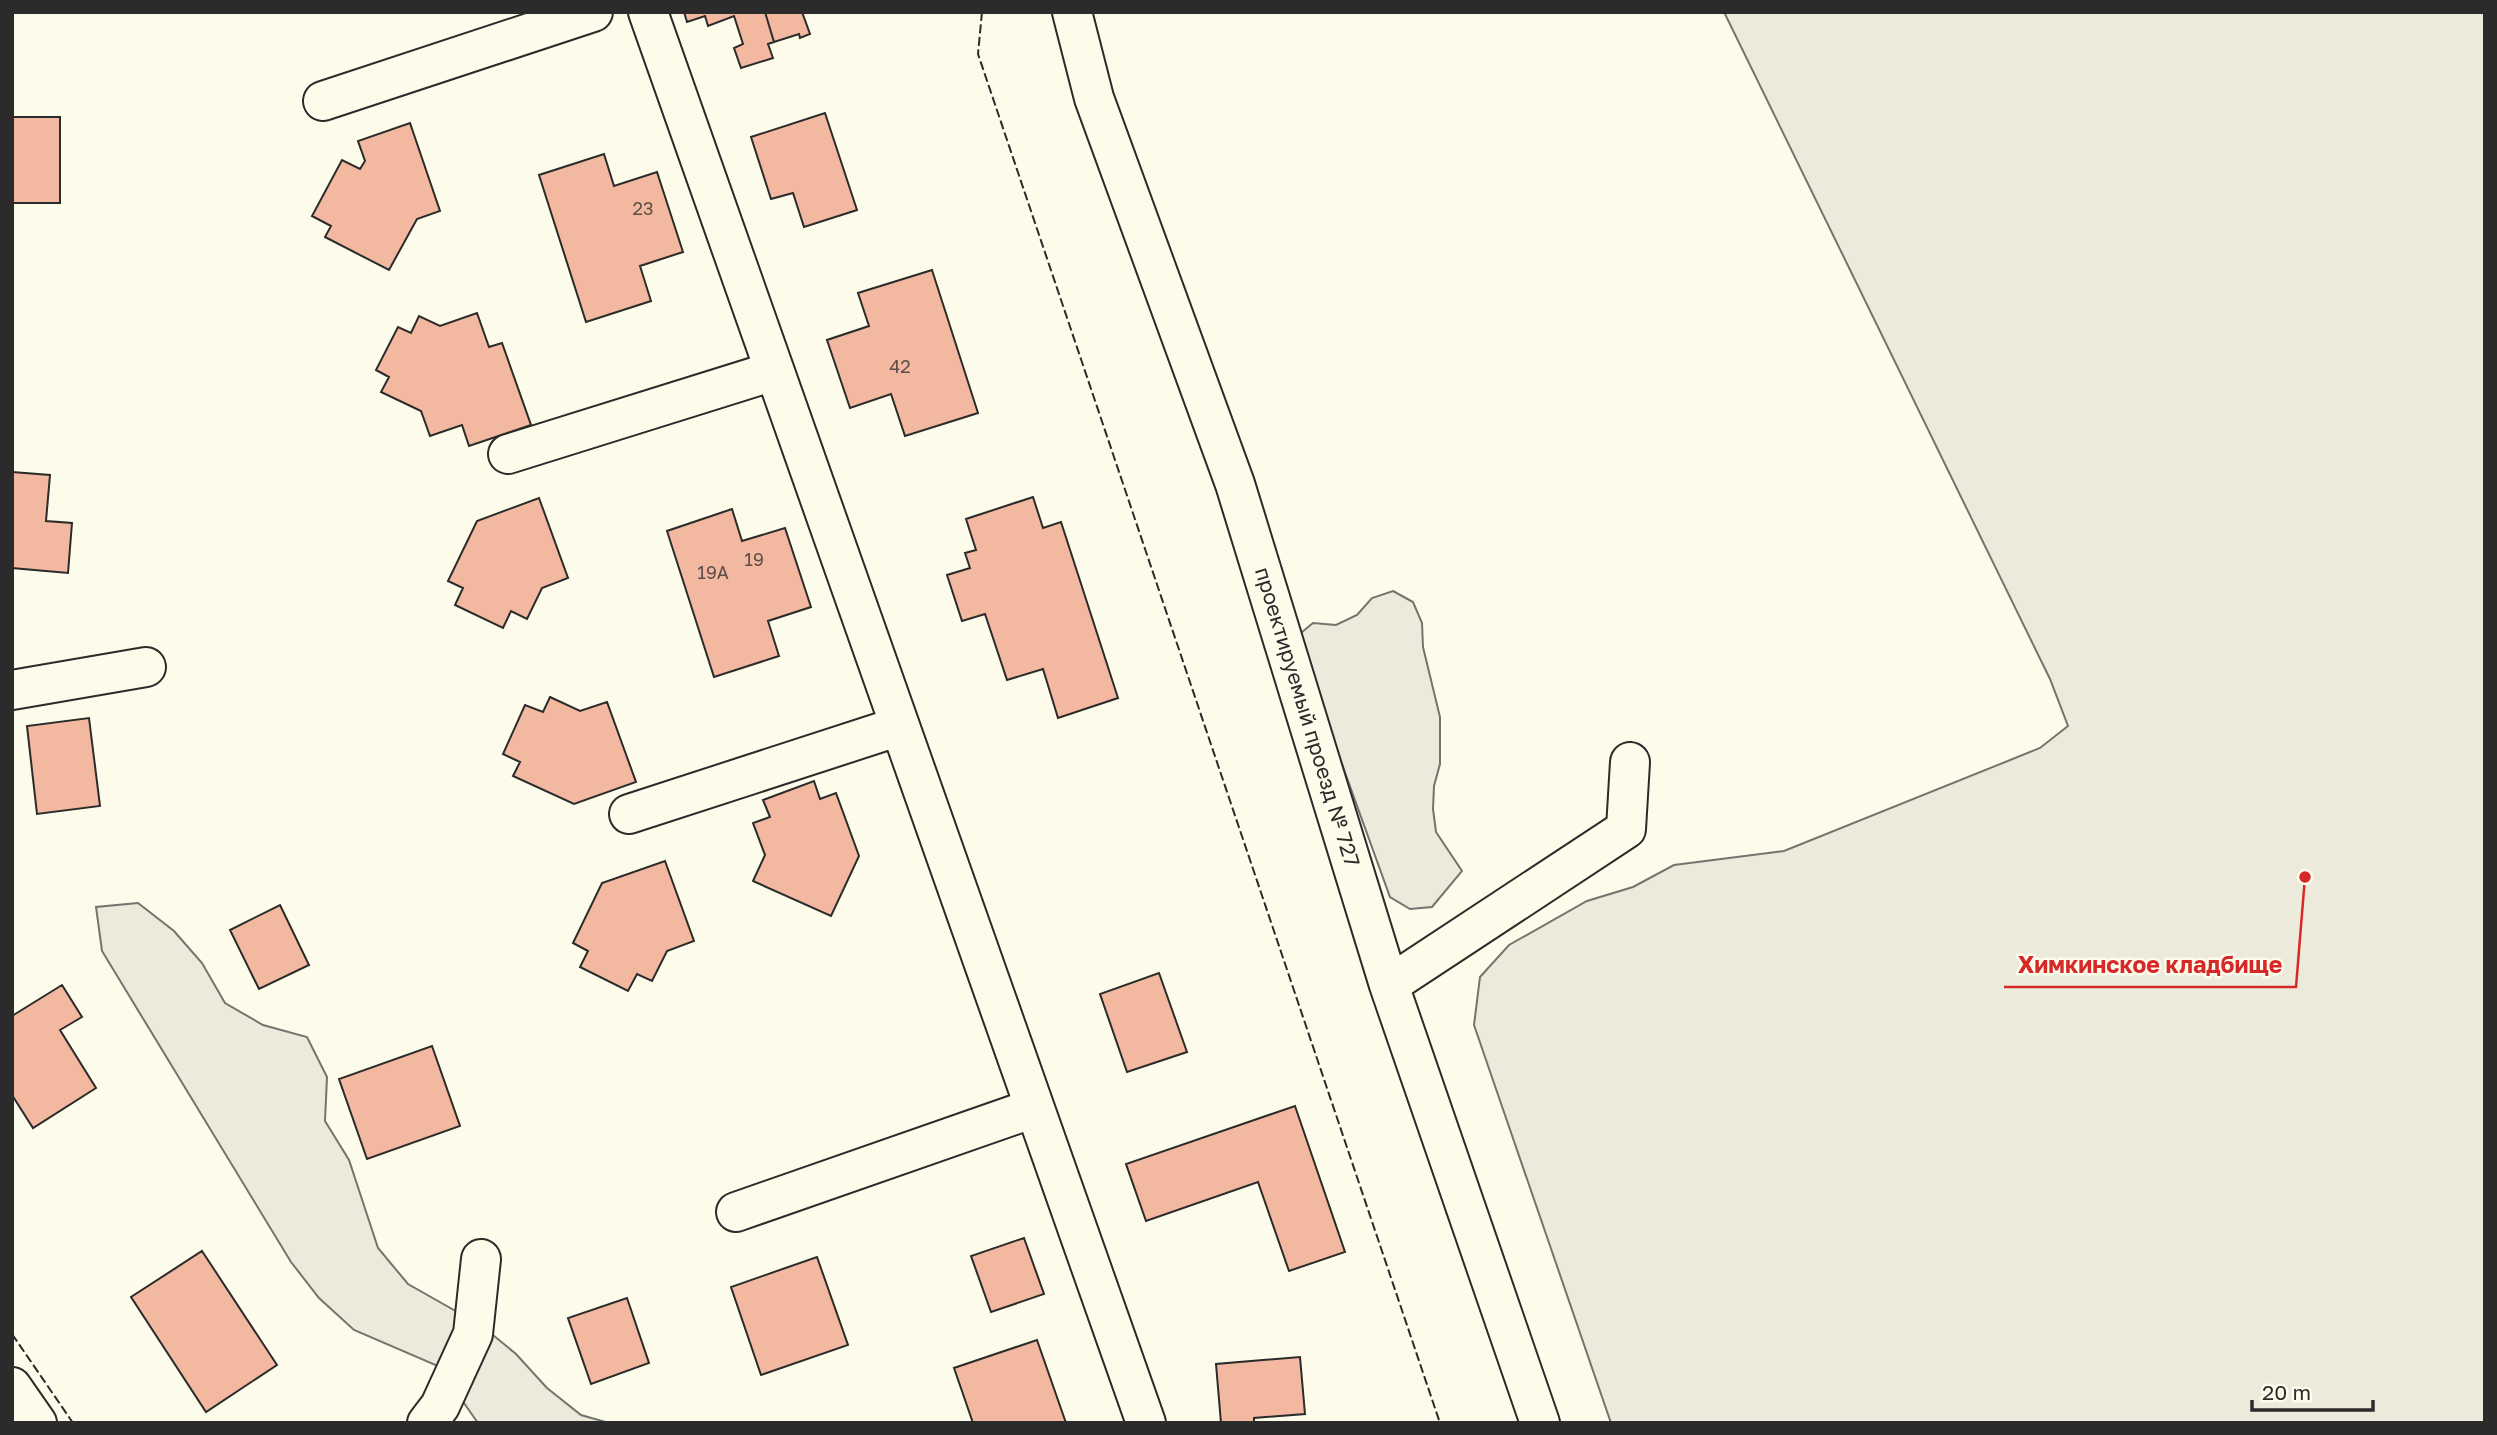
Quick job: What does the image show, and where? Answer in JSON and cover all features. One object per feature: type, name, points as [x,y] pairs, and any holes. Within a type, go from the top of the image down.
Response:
[{"type":"street","points":[[323,101],[593,12]]},
{"type":"street","points":[[648,12],[1146,1423]]},
{"type":"street","name":"проектируемый проезд № 727","points":[[1072,12],[1094,98],[1236,484],[1389,985],[1540,1423]]},
{"type":"street","points":[[508,454],[774,371]]},
{"type":"street","points":[[12,690],[146,667]]},
{"type":"street","points":[[629,814],[900,726]]},
{"type":"street","points":[[1389,985],[1626,829],[1630,762]]},
{"type":"street","points":[[736,1212],[1034,1108]]},
{"type":"street","points":[[427,1423],[440,1406],[473,1334],[481,1259]]},
{"type":"street","points":[[12,1387],[37,1423]]},
{"type":"shaded area","points":[[1724,12],[2485,12],[2485,1423],[1611,1423],[1474,1025],[1480,977],[1509,945],[1587,901],[1633,887],[1674,865],[1784,851],[2040,748],[2068,726],[2050,679]]},
{"type":"shaded area","points":[[1393,591],[1413,602],[1422,623],[1423,647],[1440,717],[1440,764],[1434,786],[1433,809],[1436,832],[1462,871],[1432,907],[1410,909],[1390,897],[1296,637],[1313,623],[1336,625],[1357,615],[1372,598]]},
{"type":"shaded area","points":[[138,903],[174,931],[202,963],[225,1003],[263,1025],[307,1037],[327,1077],[325,1121],[349,1160],[378,1248],[408,1284],[482,1326],[516,1354],[547,1388],[581,1415],[609,1423],[478,1423],[438,1366],[354,1330],[319,1298],[291,1262],[102,951],[96,907]]},
{"type":"building","points":[[684,12],[765,12],[774,42],[768,44],[773,58],[741,68],[734,48],[743,44],[734,16],[708,26],[705,16],[687,22]]},
{"type":"building","points":[[765,12],[802,12],[810,34],[800,38],[799,34],[774,42]]},
{"type":"building","points":[[825,113],[857,210],[804,227],[793,193],[771,199],[751,137]]},
{"type":"building","points":[[12,117],[60,117],[60,203],[12,203]]},
{"type":"building","points":[[410,123],[440,211],[417,219],[389,270],[325,237],[331,226],[312,216],[342,160],[360,169],[365,161],[358,141]]},
{"type":"building","points":[[604,154],[614,186],[657,172],[683,252],[640,266],[651,301],[586,322],[539,175]]},
{"type":"building","points":[[932,270],[978,413],[905,436],[891,394],[850,408],[827,340],[869,326],[858,293]]},
{"type":"building","points":[[477,313],[489,347],[502,343],[531,425],[469,446],[462,425],[430,436],[421,411],[381,392],[389,377],[376,370],[398,327],[411,333],[419,316],[440,326]]},
{"type":"building","points":[[12,472],[50,475],[46,521],[72,523],[68,573],[12,568]]},
{"type":"building","points":[[1033,497],[1043,528],[1061,522],[1118,698],[1058,718],[1043,669],[1007,680],[985,614],[962,621],[947,575],[970,568],[965,553],[976,550],[966,519]]},
{"type":"building","points":[[539,498],[568,578],[542,588],[527,619],[511,611],[503,628],[455,605],[463,588],[448,581],[477,521]]},
{"type":"building","points":[[732,509],[742,541],[785,528],[811,607],[768,621],[779,656],[714,677],[667,531]]},
{"type":"building","points":[[550,697],[580,711],[607,702],[636,782],[574,804],[513,776],[520,762],[503,754],[525,705],[543,712]]},
{"type":"building","points":[[89,718],[100,806],[37,814],[27,726]]},
{"type":"building","points":[[814,781],[820,799],[836,793],[859,856],[831,916],[753,881],[765,855],[753,823],[770,817],[763,800]]},
{"type":"building","points":[[665,861],[694,941],[667,951],[652,981],[637,974],[628,991],[580,967],[588,951],[573,943],[602,883]]},
{"type":"building","points":[[280,905],[309,965],[259,989],[230,930]]},
{"type":"building","points":[[1159,973],[1187,1052],[1127,1072],[1100,994]]},
{"type":"building","points":[[62,985],[82,1017],[60,1030],[96,1088],[33,1128],[12,1095],[12,1016]]},
{"type":"building","points":[[432,1046],[460,1126],[367,1159],[339,1079]]},
{"type":"building","points":[[1295,1106],[1345,1252],[1289,1271],[1258,1182],[1146,1221],[1126,1164]]},
{"type":"building","points":[[1024,1238],[1044,1294],[991,1312],[971,1256]]},
{"type":"building","points":[[202,1251],[277,1365],[206,1412],[131,1297]]},
{"type":"building","points":[[817,1257],[848,1345],[761,1375],[731,1287]]},
{"type":"building","points":[[627,1298],[649,1363],[591,1384],[568,1318]]},
{"type":"building","points":[[1037,1340],[1066,1423],[973,1423],[954,1368]]},
{"type":"building","points":[[1300,1357],[1305,1414],[1254,1418],[1254,1423],[1221,1423],[1216,1364]]},
{"type":"fence","points":[[982,12],[978,54],[1440,1423]]},
{"type":"fence","points":[[12,1334],[73,1423]]},
{"type":"place","name":"Химкинское кладбище","points":[[2305,877]]}]
